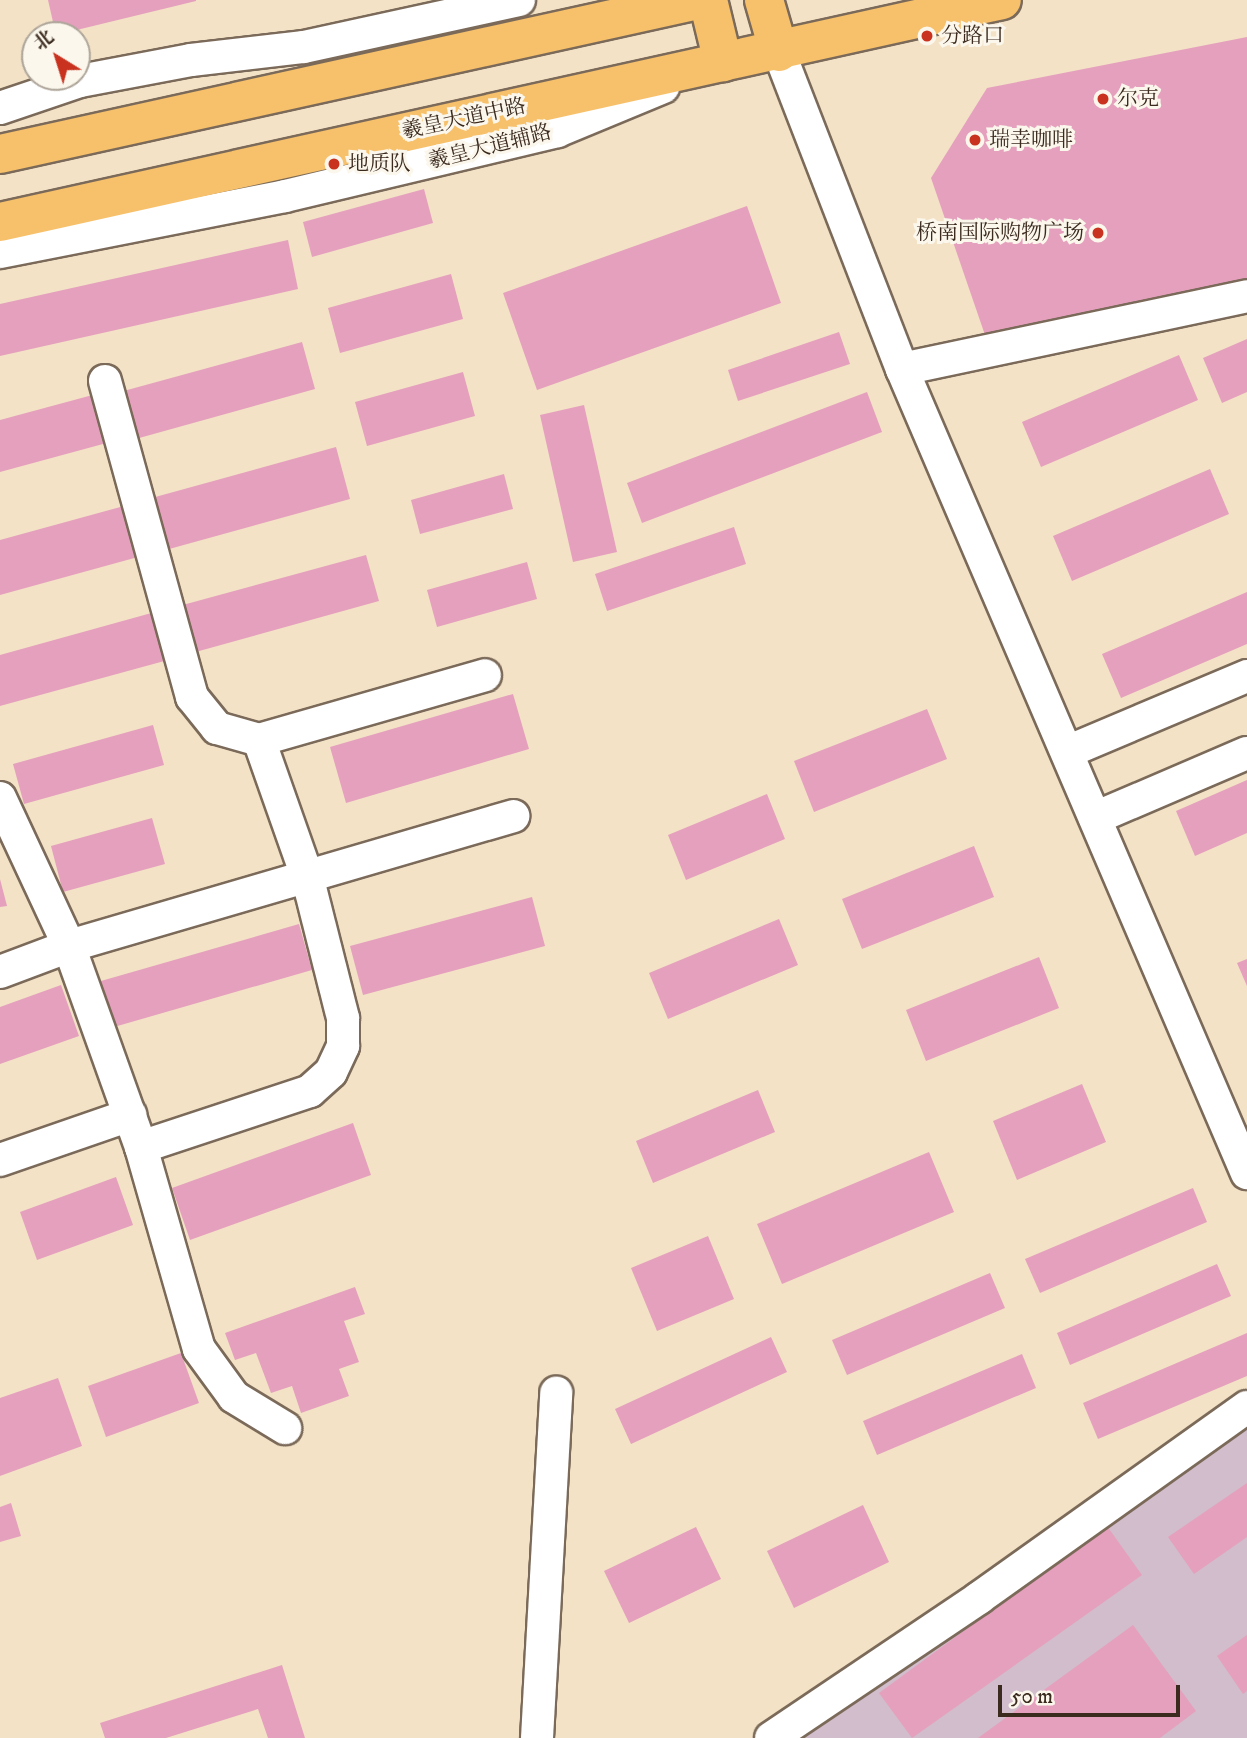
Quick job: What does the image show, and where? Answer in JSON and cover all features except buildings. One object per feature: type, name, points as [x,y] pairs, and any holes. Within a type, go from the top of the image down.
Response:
[{"type":"main road","points":[[0,154],[698,0]]},
{"type":"main road","points":[[708,0],[723,62]]},
{"type":"main road","points":[[764,0],[779,52]]},
{"type":"main road","name":"羲皇大道中路","points":[[0,222],[723,62],[779,52],[1002,0]]},
{"type":"street","points":[[0,108],[80,81],[191,60],[304,47],[519,0]]},
{"type":"street","points":[[779,52],[902,369],[1247,1172]]},
{"type":"street","name":"羲皇大道辅路","points":[[0,252],[285,196],[557,131],[723,62]]},
{"type":"street","points":[[902,369],[1247,296]]},
{"type":"street","points":[[105,381],[192,698],[217,727],[259,740],[485,675]]},
{"type":"street","points":[[1067,752],[1247,676]]},
{"type":"street","points":[[141,1147],[298,1097],[331,1072],[343,1046],[343,1018],[307,876],[259,740]]},
{"type":"street","points":[[1095,818],[1247,753]]},
{"type":"street","points":[[0,798],[69,946],[141,1147],[199,1349],[234,1398],[285,1428]]},
{"type":"street","points":[[0,972],[69,946],[513,816]]},
{"type":"street","points":[[0,1160],[130,1115]]},
{"type":"street","points":[[537,1738],[556,1393]]},
{"type":"street","points":[[771,1738],[979,1598],[1247,1407]]},
{"type":"shaded area","points":[[1247,1423],[1247,1738],[752,1738]]},
{"type":"place","name":"分路口","points":[[927,36]]},
{"type":"place","name":"尔克","points":[[1103,99]]},
{"type":"place","name":"瑞幸咖啡","points":[[975,140]]},
{"type":"place","name":"地质队","points":[[334,164]]},
{"type":"place","name":"桥南国际购物广场","points":[[1098,233]]}]
